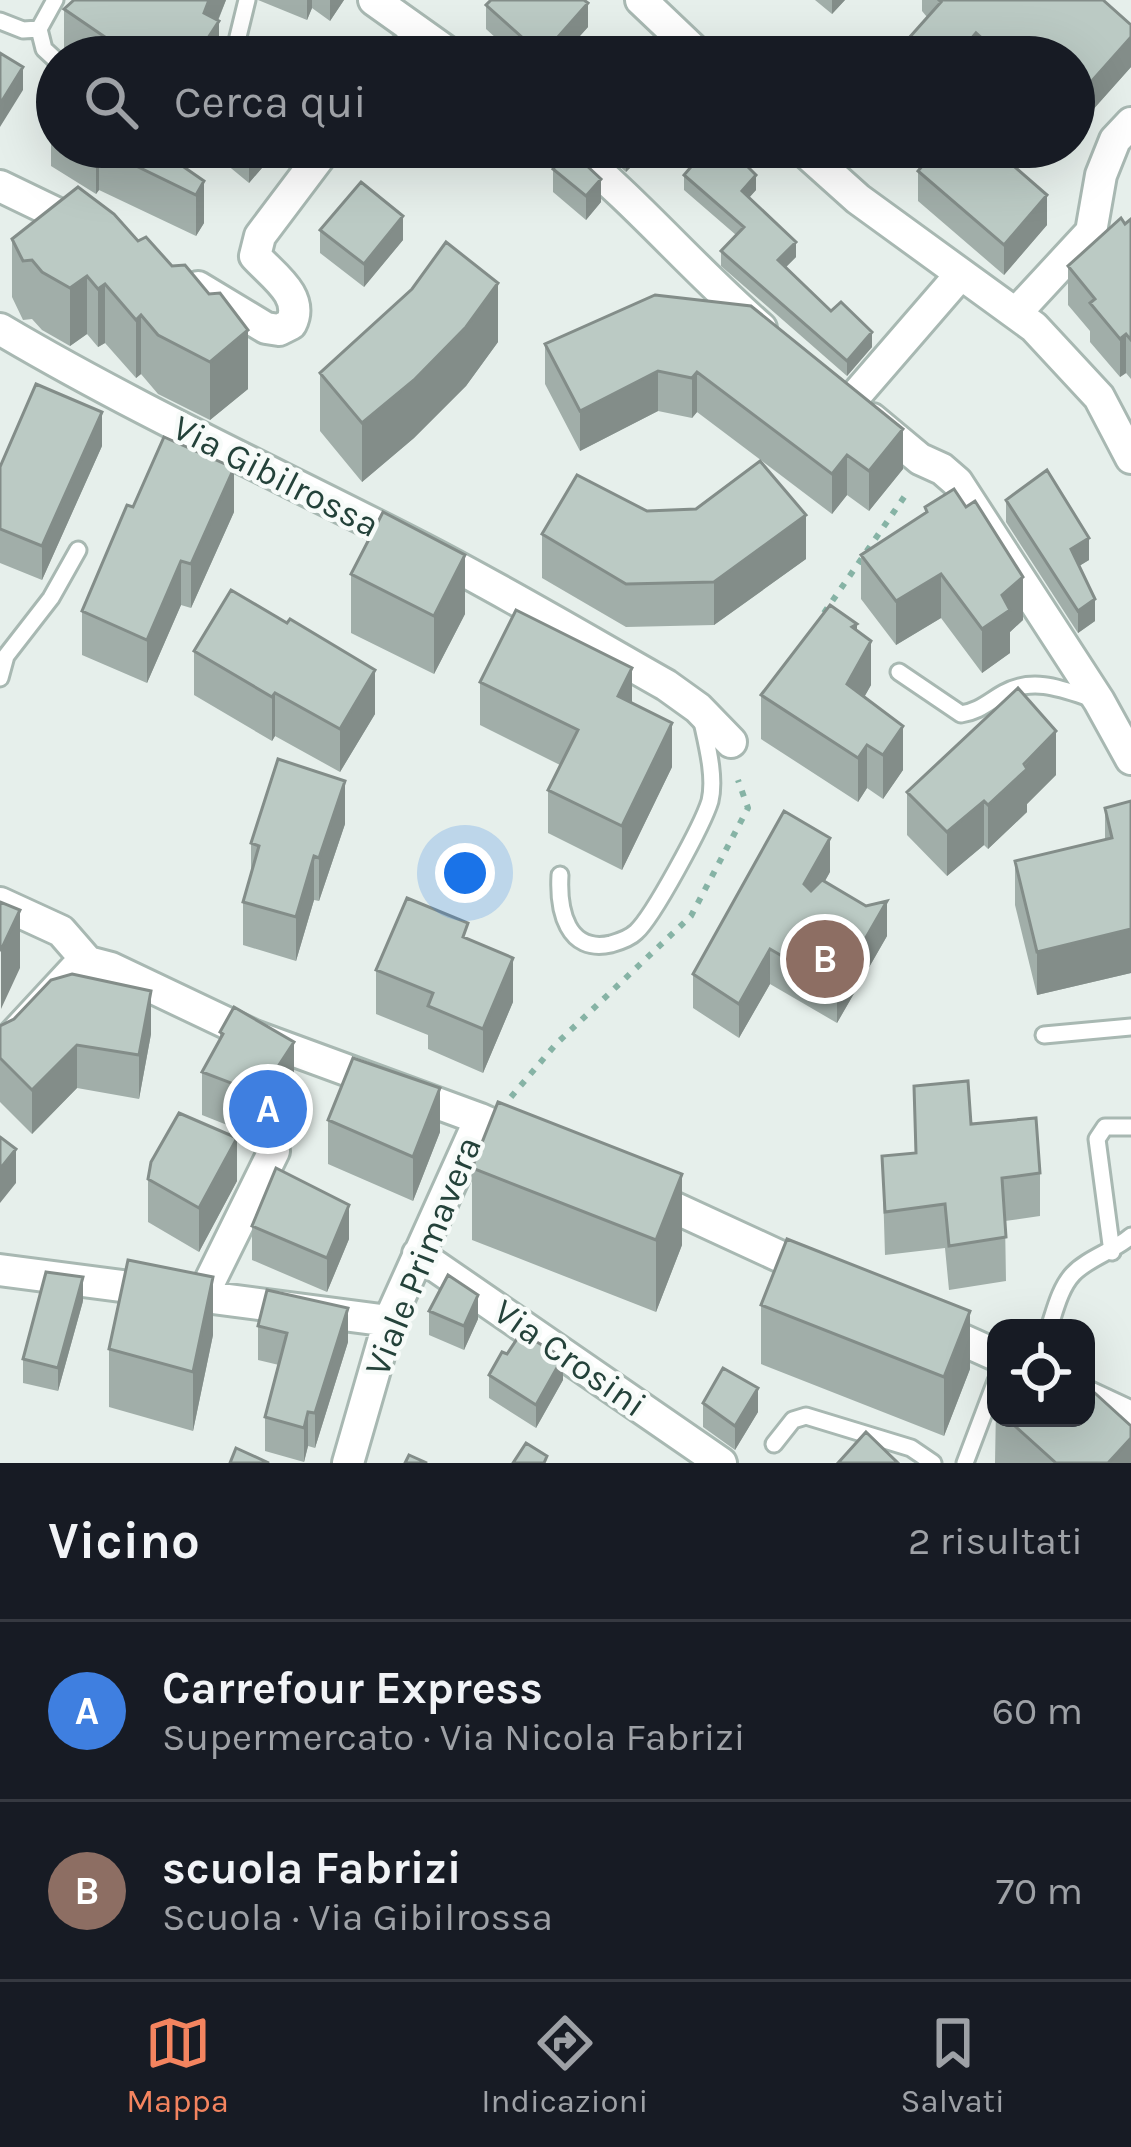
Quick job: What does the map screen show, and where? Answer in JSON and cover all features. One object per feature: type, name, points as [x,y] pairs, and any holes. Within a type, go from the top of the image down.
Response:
[{"type":"street","points":[[374,0],[425,36]]},
{"type":"street","points":[[640,0],[679,36]]},
{"type":"street","points":[[1016,313],[1091,232],[1101,175],[1115,140],[1131,123]]},
{"type":"street","points":[[170,271],[266,328],[279,330],[291,324],[294,298],[255,256],[260,236],[311,168]]},
{"type":"street","points":[[594,168],[723,295],[786,349]]},
{"type":"street","points":[[823,168],[857,199],[1016,313],[1099,397],[1131,458]]},
{"type":"street","points":[[0,187],[110,239]]},
{"type":"street","points":[[960,275],[842,395],[920,459],[957,482],[1099,701],[1131,759]]},
{"type":"street","name":"Via Gibilrossa","points":[[0,329],[278,479],[417,546],[666,685],[698,708],[731,742]]},
{"type":"street","points":[[0,903],[61,931],[88,962],[254,1036],[480,1119],[544,1148]]},
{"type":"street","points":[[0,1049],[76,968],[88,962]]},
{"type":"street","name":"Viale Primavera","points":[[348,1463],[388,1321],[480,1119]]},
{"type":"street","points":[[203,1295],[274,1151]]},
{"type":"street","points":[[630,1188],[845,1286]]},
{"type":"street","name":"Via Crosini","points":[[418,1254],[721,1463]]},
{"type":"street","points":[[0,1270],[388,1321]]},
{"type":"street","points":[[910,1316],[987,1351]]},
{"type":"street","points":[[1095,1400],[1131,1417]]},
{"type":"lane","points":[[41,36],[39,29],[55,0]]},
{"type":"lane","points":[[238,36],[247,0]]},
{"type":"lane","points":[[0,21],[22,30],[39,29]]},
{"type":"lane","points":[[0,678],[3,653],[50,598],[78,550]]},
{"type":"lane","points":[[899,672],[961,714],[979,711],[1025,684],[1056,687],[1099,701]]},
{"type":"lane","points":[[560,875],[564,916],[583,943],[592,947],[617,943],[637,932],[690,847],[711,797],[708,748],[698,708]]},
{"type":"lane","points":[[1044,1035],[1131,1027]]},
{"type":"lane","points":[[1112,1252],[1097,1139],[1105,1127],[1131,1127]]},
{"type":"lane","points":[[1053,1319],[1075,1271],[1131,1236]]},
{"type":"lane","points":[[964,1463],[987,1404]]},
{"type":"lane","points":[[774,1444],[793,1420],[806,1416],[911,1448],[933,1463]]},
{"type":"building","points":[[74,0],[209,0],[204,13],[219,21],[209,36],[103,36],[64,9]]},
{"type":"building","points":[[491,0],[588,3],[559,36],[521,36],[486,5]]},
{"type":"building","points":[[1103,0],[1131,25],[1131,37],[1095,77],[1095,36],[911,36],[941,2]]},
{"type":"building","points":[[0,53],[23,67],[0,104]]},
{"type":"building","points":[[140,168],[185,168],[204,181],[196,195]]},
{"type":"building","points":[[589,168],[601,179],[586,196],[553,169]]},
{"type":"building","points":[[690,168],[749,168],[756,175],[742,191],[796,242],[778,260],[831,311],[841,302],[872,332],[847,361],[721,251],[744,227],[684,175]]},
{"type":"building","points":[[1016,168],[1047,195],[1004,245],[918,171]]},
{"type":"building","points":[[361,182],[403,216],[364,264],[320,230]]},
{"type":"building","points":[[78,187],[114,214],[138,241],[146,237],[172,266],[185,265],[209,294],[220,293],[248,330],[210,362],[158,335],[141,315],[136,320],[105,284],[98,289],[87,276],[70,288],[42,272],[32,260],[23,261],[12,239]]},
{"type":"building","points":[[1121,218],[1125,224],[1131,219],[1131,340],[1126,334],[1120,339],[1068,266]]},
{"type":"building","points":[[446,242],[498,283],[466,327],[414,380],[362,423],[320,373],[412,289]]},
{"type":"building","points":[[655,295],[751,306],[903,429],[869,471],[847,455],[832,474],[697,372],[692,378],[658,371],[580,411],[545,344]]},
{"type":"building","points":[[36,384],[102,412],[42,546],[0,529],[0,467]]},
{"type":"building","points":[[164,437],[234,468],[191,564],[181,561],[147,640],[82,611],[127,505],[133,507]]},
{"type":"building","points":[[760,461],[806,515],[714,582],[626,584],[542,534],[577,475],[647,511],[696,509]]},
{"type":"building","points":[[1047,470],[1089,538],[1071,549],[1095,599],[1078,611],[1006,500]]},
{"type":"building","points":[[954,489],[966,507],[975,501],[1023,577],[1002,595],[1010,610],[982,629],[941,574],[896,601],[861,555]]},
{"type":"building","points":[[383,512],[465,555],[434,616],[351,574]]},
{"type":"building","points":[[231,590],[375,670],[340,729],[275,693],[272,697],[194,651]]},
{"type":"building","points":[[830,605],[871,641],[847,684],[903,726],[883,755],[867,745],[858,758],[761,695]]},
{"type":"building","points":[[516,610],[632,668],[618,696],[672,723],[622,826],[548,790],[578,730],[480,682]]},
{"type":"building","points":[[1018,688],[1056,731],[1024,764],[1027,769],[988,805],[984,801],[947,832],[907,792]]},
{"type":"building","points":[[278,759],[345,781],[319,858],[314,856],[296,917],[243,902],[259,846],[251,843]]},
{"type":"building","points":[[1131,801],[1131,929],[1037,952],[1015,861],[1112,838],[1105,808]]},
{"type":"building","points":[[784,811],[830,838],[804,884],[811,891],[822,880],[866,906],[887,901],[837,988],[770,949],[739,1004],[693,974]]},
{"type":"building","points":[[407,898],[468,923],[463,937],[513,958],[483,1029],[428,1006],[433,993],[376,970]]},
{"type":"building","points":[[0,902],[20,910],[1,950],[0,950]]},
{"type":"building","points":[[72,974],[151,991],[139,1055],[77,1045],[32,1090],[0,1058],[0,1026],[14,1019],[51,980]]},
{"type":"building","points":[[234,1007],[294,1042],[260,1094],[202,1072]]},
{"type":"building","points":[[353,1058],[440,1088],[413,1157],[328,1120]]},
{"type":"building","points":[[968,1081],[971,1124],[1036,1118],[1040,1173],[1002,1178],[1006,1237],[949,1246],[945,1204],[885,1212],[882,1156],[916,1153],[914,1086]]},
{"type":"building","points":[[498,1102],[682,1174],[656,1240],[472,1168]]},
{"type":"building","points":[[179,1113],[237,1138],[199,1208],[148,1179],[151,1162]]},
{"type":"building","points":[[0,1137],[16,1149],[0,1169]]},
{"type":"building","points":[[276,1168],[349,1205],[327,1258],[252,1226]]},
{"type":"building","points":[[787,1239],[970,1311],[944,1377],[761,1305]]},
{"type":"building","points":[[128,1260],[213,1277],[193,1372],[109,1349]]},
{"type":"building","points":[[46,1272],[83,1277],[58,1368],[23,1359]]},
{"type":"building","points":[[448,1275],[478,1295],[464,1326],[429,1311]]},
{"type":"building","points":[[267,1290],[348,1308],[315,1413],[308,1412],[304,1428],[265,1417],[287,1333],[258,1326]]},
{"type":"building","points":[[521,1333],[563,1357],[536,1405],[489,1375]]},
{"type":"building","points":[[723,1368],[758,1388],[735,1426],[703,1403]]},
{"type":"building","points":[[1095,1393],[1131,1426],[1131,1438],[1108,1463],[1056,1463],[1016,1427],[1095,1427]]},
{"type":"building","points":[[866,1432],[898,1463],[838,1463]]},
{"type":"building","points":[[526,1443],[547,1456],[544,1463],[513,1463]]},
{"type":"building","points":[[236,1448],[269,1463],[230,1463]]},
{"type":"place","name":"scuola Fabrizi","points":[[825,959]]},
{"type":"place","name":"Carrefour Express","points":[[268,1109]]}]
